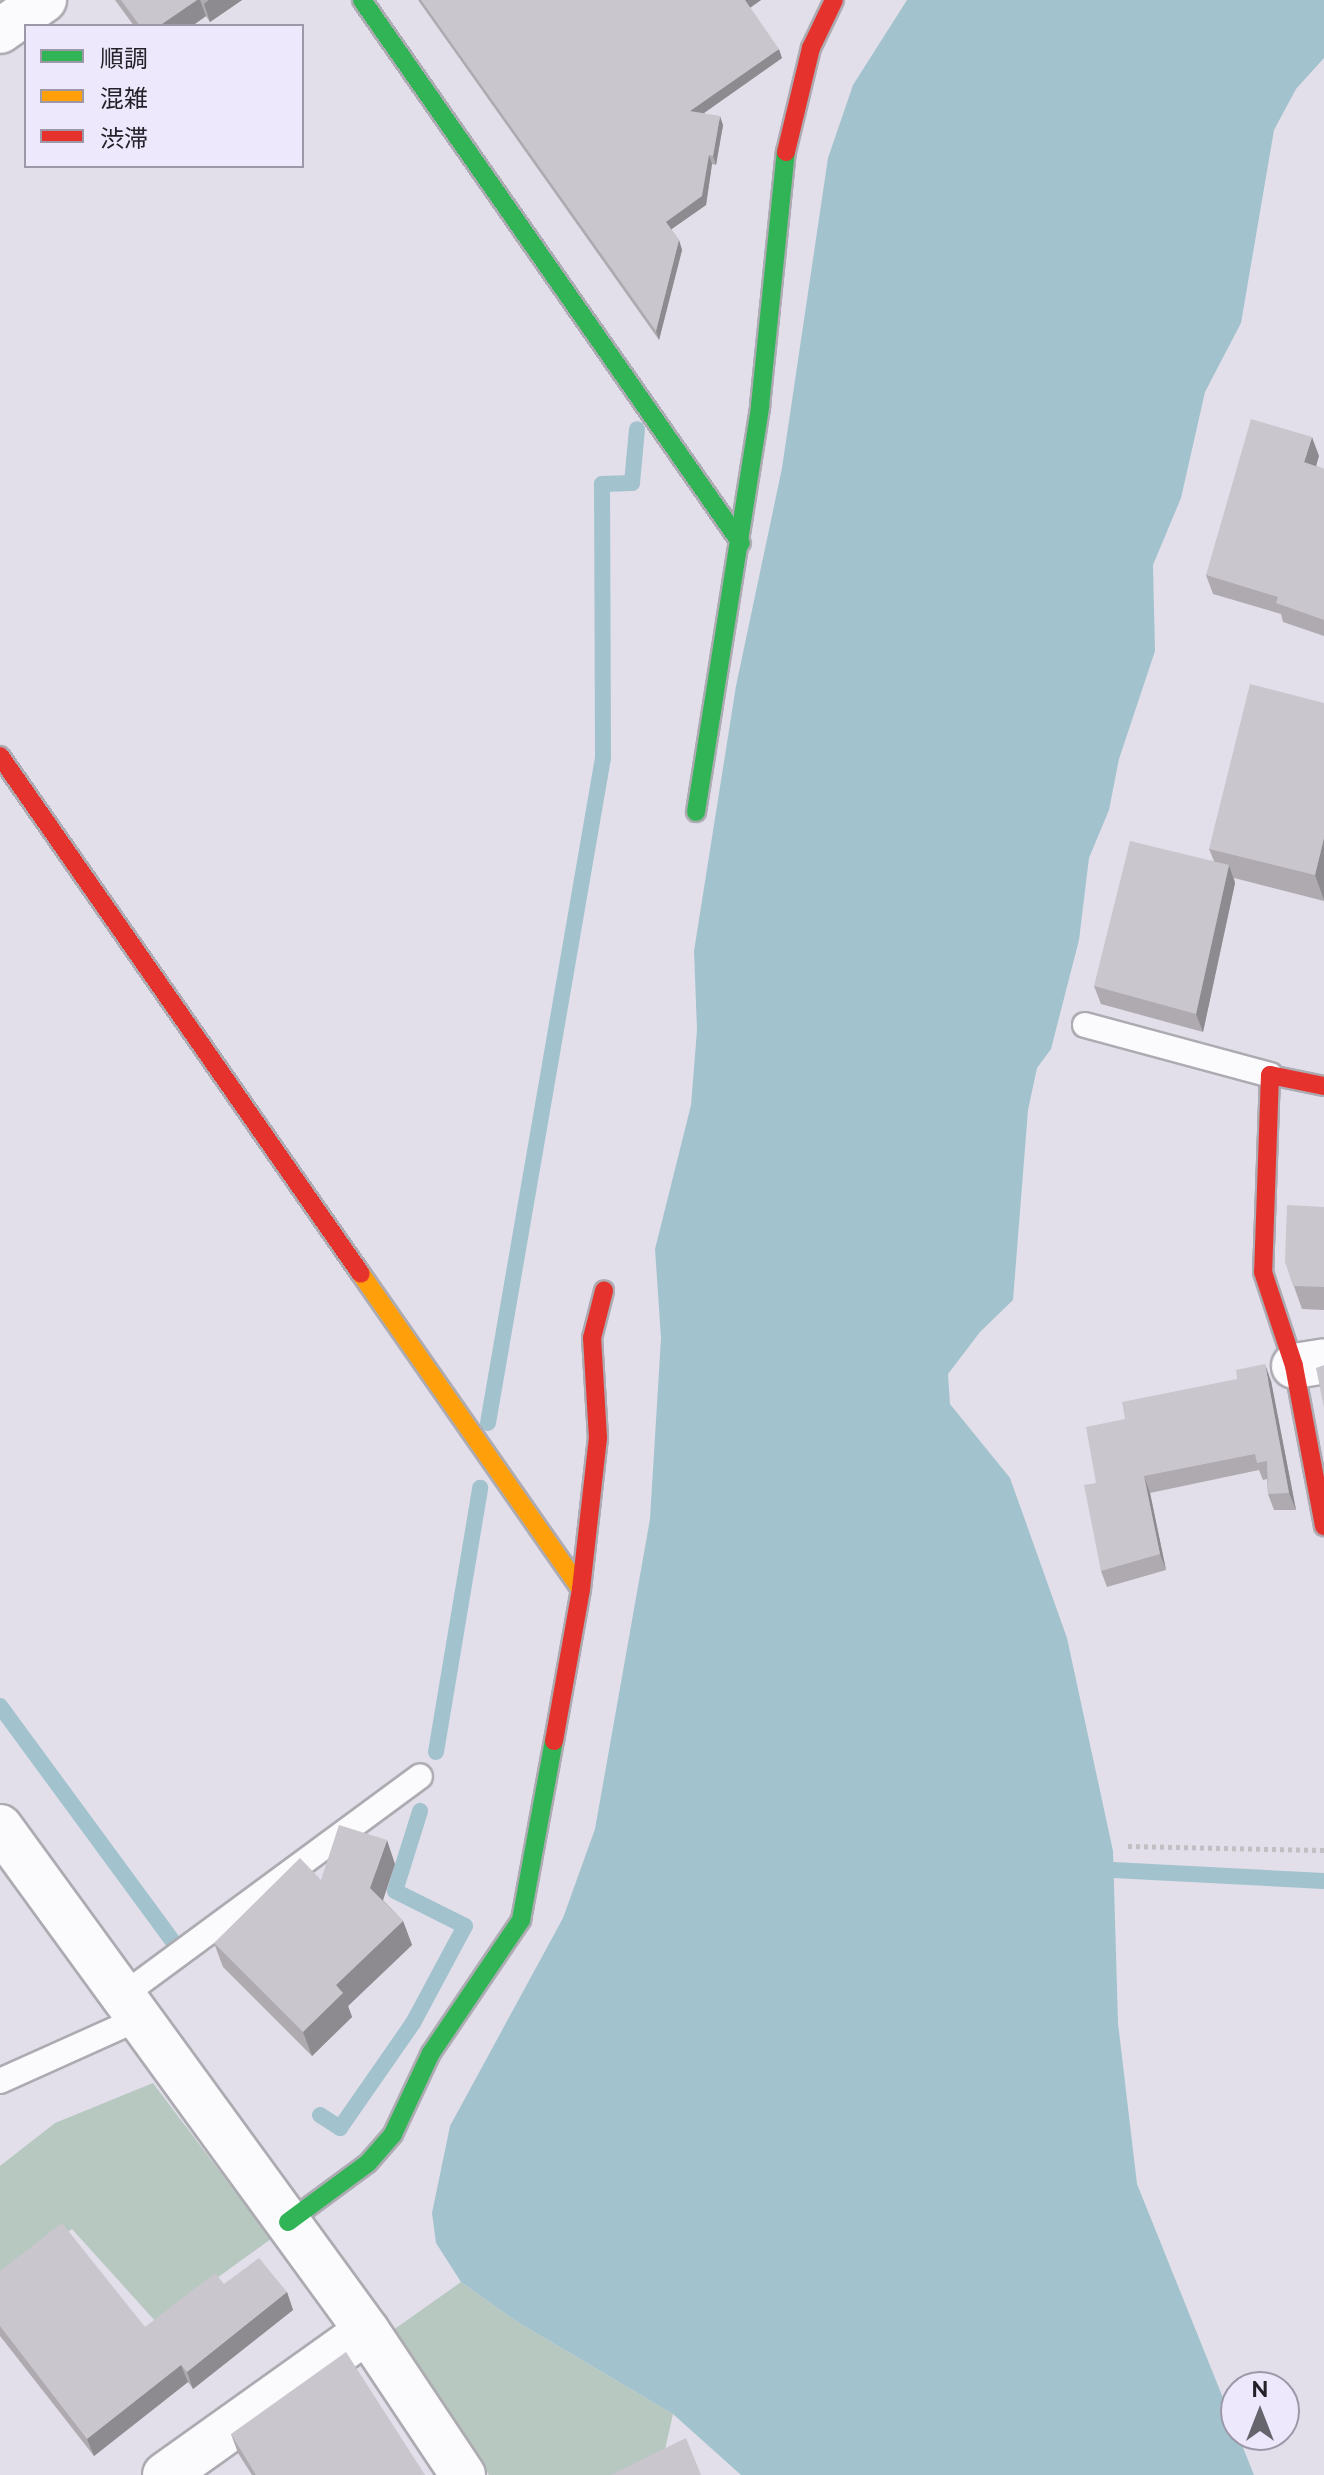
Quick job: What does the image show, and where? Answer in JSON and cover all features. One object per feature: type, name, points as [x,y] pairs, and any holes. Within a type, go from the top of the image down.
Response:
[{"type":"street","points":[[0,31],[44,0]]},
{"type":"street","points":[[362,0],[741,543]]},
{"type":"street","points":[[696,812],[741,543],[784,160],[811,48],[834,0]]},
{"type":"street","points":[[0,756],[581,1589]]},
{"type":"street","points":[[1324,1086],[1270,1075],[1263,1272],[1309,1364],[1324,1526]]},
{"type":"street","points":[[288,2222],[368,2163],[393,2134],[431,2053],[521,1920],[581,1589],[598,1438],[592,1338],[604,1291]]},
{"type":"street","points":[[0,1827],[367,2331],[463,2475]]},
{"type":"street","points":[[165,2475],[367,2331]]},
{"type":"lane","points":[[1085,1025],[1270,1075]]},
{"type":"lane","points":[[0,2081],[131,2007],[420,1776]]},
{"type":"path","points":[[1128,1846],[1324,1850]]},
{"type":"shaded area","points":[[153,2083],[271,2239],[156,2322],[72,2229],[0,2281],[0,2166],[55,2123]]},
{"type":"shaded area","points":[[461,2282],[516,2321],[673,2414],[664,2454],[629,2475],[489,2475],[389,2333]]},
{"type":"water","points":[[907,0],[1324,0],[1324,58],[1296,89],[1274,130],[1241,323],[1205,392],[1181,498],[1153,565],[1155,651],[1119,759],[1109,810],[1089,858],[1079,940],[1051,1049],[1037,1068],[1028,1110],[1013,1300],[980,1332],[948,1374],[950,1404],[1010,1478],[1067,1638],[1113,1851],[1118,2023],[1137,2184],[1220,2390],[1220,2451],[1244,2451],[1254,2475],[741,2475],[673,2414],[516,2321],[461,2282],[436,2243],[432,2213],[450,2126],[563,1918],[595,1829],[650,1519],[661,1338],[655,1249],[691,1105],[697,1030],[694,951],[736,686],[782,468],[828,158],[853,85]]},
{"type":"building","points":[[121,0],[197,0],[162,24],[139,24]]},
{"type":"building","points":[[421,0],[745,0],[779,49],[690,111],[720,116],[702,196],[666,222],[679,240],[656,331]]},
{"type":"building","points":[[1251,419],[1312,437],[1304,462],[1324,469],[1324,620],[1276,603],[1278,597],[1206,575]]},
{"type":"building","points":[[1250,684],[1324,703],[1324,838],[1315,875],[1209,849]]},
{"type":"building","points":[[1130,841],[1229,865],[1196,1014],[1094,986]]},
{"type":"building","points":[[1287,1205],[1324,1207],[1324,1287],[1293,1286],[1285,1261]]},
{"type":"building","points":[[1265,1364],[1289,1493],[1268,1494],[1267,1461],[1257,1463],[1255,1454],[1144,1476],[1160,1554],[1101,1571],[1084,1485],[1096,1483],[1086,1427],[1125,1419],[1122,1402],[1237,1379],[1236,1370]]},
{"type":"building","points":[[1324,1365],[1324,1408],[1316,1368]]},
{"type":"building","points":[[339,1825],[387,1840],[370,1888],[403,1921],[336,1985],[343,1993],[303,2032],[214,1943],[300,1858],[321,1880]]},
{"type":"building","points":[[62,2223],[145,2327],[215,2273],[224,2284],[259,2258],[287,2292],[187,2372],[181,2365],[87,2439],[0,2326],[0,2271]]},
{"type":"building","points":[[346,2352],[425,2475],[256,2475],[231,2434]]},
{"type":"building","points":[[686,2438],[701,2475],[611,2475]]},
{"type":"waterway","points":[[488,1423],[603,758],[602,484],[632,483],[637,429]]},
{"type":"waterway","points":[[436,1752],[480,1488]]},
{"type":"waterway","points":[[0,1706],[172,1940]]},
{"type":"waterway","points":[[320,2115],[340,2128],[413,2023],[465,1926],[395,1891],[420,1811]]},
{"type":"waterway","points":[[1094,1869],[1324,1881]]},
{"type":"traffic: fast","points":[[362,0],[741,543]]},
{"type":"traffic: fast","points":[[696,812],[760,406],[786,152]]},
{"type":"traffic: fast","points":[[288,2222],[368,2163],[393,2134],[431,2053],[521,1920],[554,1741]]},
{"type":"traffic: slow","points":[[361,1274],[581,1589]]},
{"type":"traffic: jam","points":[[786,152],[811,48],[834,0]]},
{"type":"traffic: jam","points":[[0,756],[361,1274]]},
{"type":"traffic: jam","points":[[1324,1086],[1270,1075],[1263,1272],[1294,1366],[1324,1526]]},
{"type":"traffic: jam","points":[[554,1741],[581,1589],[598,1438],[592,1338],[604,1291]]}]
